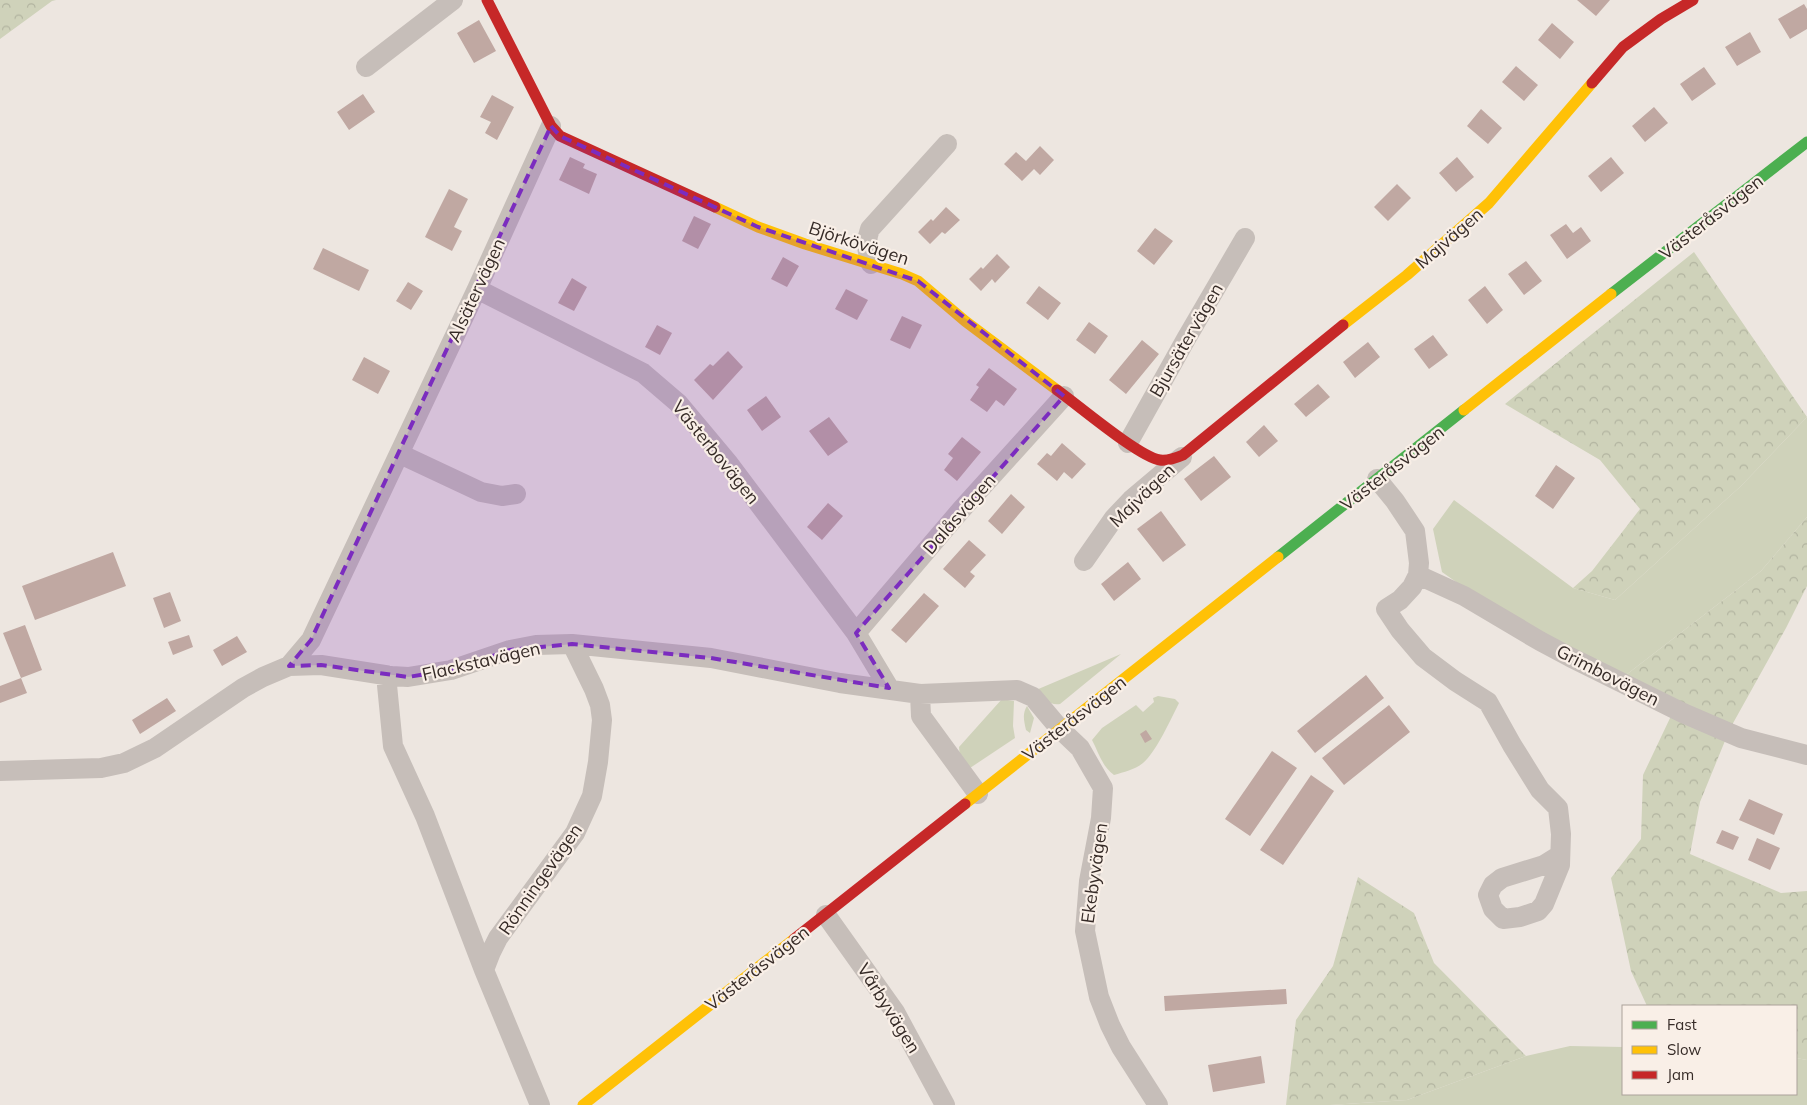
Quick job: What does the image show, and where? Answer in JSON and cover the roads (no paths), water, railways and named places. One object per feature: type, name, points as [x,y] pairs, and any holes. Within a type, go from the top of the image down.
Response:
[{"type":"street","points":[[366,67],[453,0]]},
{"type":"street","points":[[486,0],[551,126]]},
{"type":"street","name":"Majvägen","points":[[1084,560],[1114,518],[1131,500],[1318,344],[1407,275],[1489,203],[1623,46],[1661,19],[1693,0]]},
{"type":"street","name":"Björkövägen","points":[[551,126],[560,136],[758,227],[805,244],[902,274],[918,281],[965,321],[1128,444]]},
{"type":"street","name":"Alsätervägen","points":[[289,666],[311,640],[400,454],[551,126]]},
{"type":"street","name":"Västeråsvägen","points":[[583,1105],[1807,142]]},
{"type":"street","points":[[871,264],[867,252],[866,239],[870,229],[948,144]]},
{"type":"street","name":"Bjursätervägen","points":[[1128,444],[1186,339],[1246,238]]},
{"type":"street","name":"Västerbovägen","points":[[477,289],[643,373],[678,403],[729,464],[856,633],[889,688]]},
{"type":"street","name":"Dalåsvägen","points":[[856,633],[1064,396]]},
{"type":"street","name":"Majvägen","points":[[1128,444],[1143,454],[1160,461],[1173,460],[1183,455]]},
{"type":"street","points":[[400,454],[481,492],[502,496],[516,494]]},
{"type":"street","points":[[1377,479],[1395,501],[1415,531],[1418,575],[1412,587],[1400,600],[1386,609],[1400,630],[1423,657],[1455,681],[1488,702],[1540,790],[1558,808],[1561,834],[1560,855]]},
{"type":"street","name":"Grimbovägen","points":[[1418,575],[1464,596],[1540,641],[1683,713],[1741,738],[1807,755]]},
{"type":"street","name":"Flackstavägen","points":[[0,771],[101,768],[124,763],[155,748],[243,688],[289,666],[321,665],[408,677],[451,670],[510,650],[536,645],[572,644],[711,658],[840,683],[889,688],[920,694],[1018,690],[1033,697],[1060,729]]},
{"type":"street","name":"Rönningevägen","points":[[484,970],[490,952],[498,938],[570,841],[592,796],[598,762],[602,720],[600,705],[594,689],[572,644]]},
{"type":"street","name":"Rönningevägen","points":[[386,675],[393,746],[425,816],[484,970],[540,1105]]},
{"type":"street","points":[[920,694],[921,716],[978,794]]},
{"type":"street","name":"Ekebyvägen","points":[[1060,729],[1080,748],[1103,788],[1101,818],[1089,881],[1085,931],[1099,997],[1121,1047],[1158,1105]]},
{"type":"street","name":"Vårbyvägen","points":[[826,915],[895,1012],[945,1105]]}]
